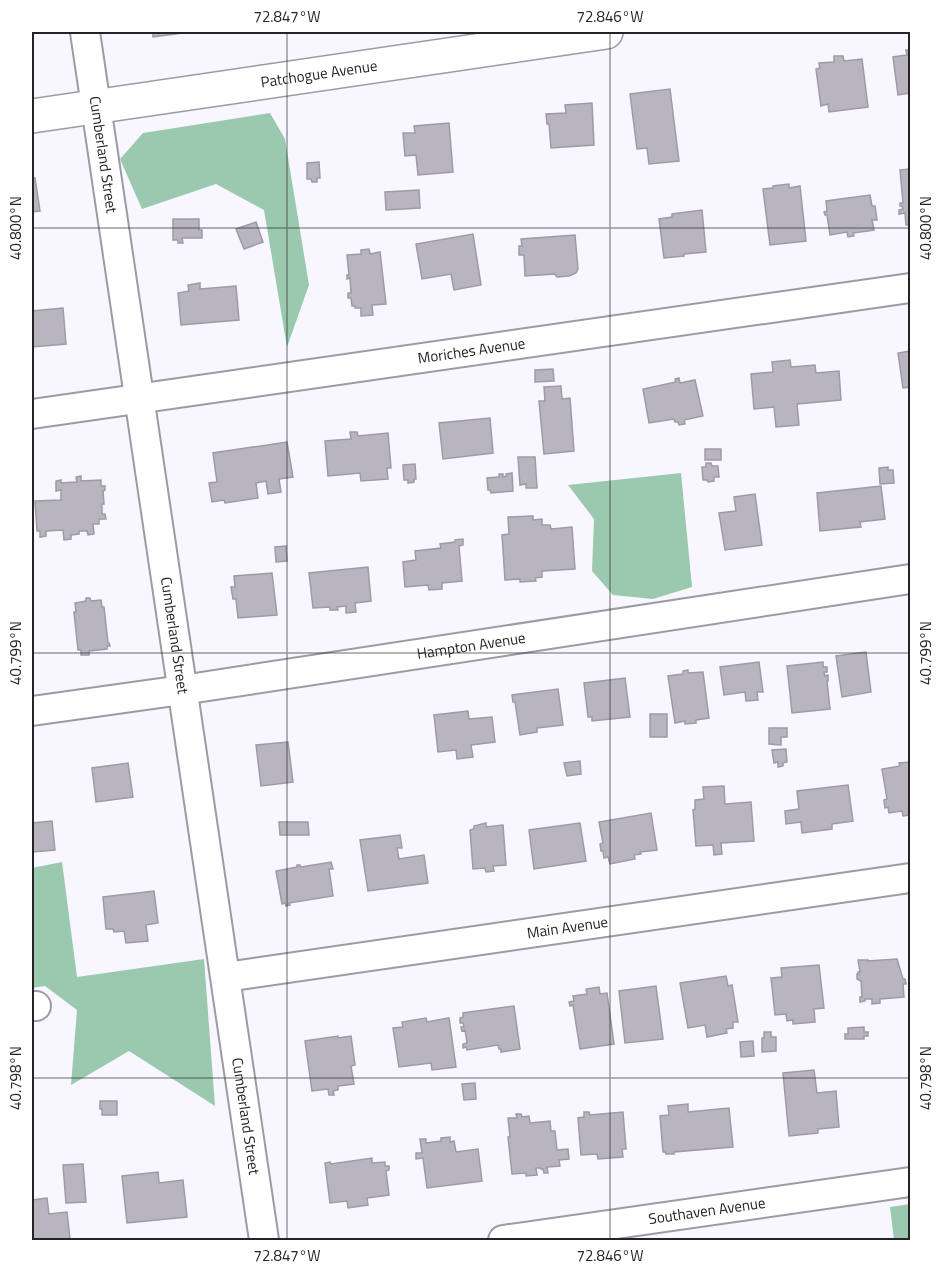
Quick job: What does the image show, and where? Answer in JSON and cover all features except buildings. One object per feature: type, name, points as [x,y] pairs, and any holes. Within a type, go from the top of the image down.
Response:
[{"type":"street","name":"Cumberland Street","points":[[85,32],[264,1240]]},
{"type":"street","name":"Patchogue Avenue","points":[[32,116],[606,32]]},
{"type":"street","name":"Moriches Avenue","points":[[32,414],[910,288]]},
{"type":"street","name":"Hampton Avenue","points":[[32,711],[910,579]]},
{"type":"street","name":"Main Avenue","points":[[225,977],[910,878]]},
{"type":"street","name":"Southaven Avenue","points":[[503,1240],[910,1182]]},
{"type":"green space","points":[[270,113],[285,139],[309,285],[287,347],[264,210],[216,184],[142,209],[120,159],[143,133]]},
{"type":"green space","points":[[681,473],[692,587],[653,599],[613,595],[592,571],[594,519],[568,485]]},
{"type":"green space","points":[[62,862],[77,977],[204,959],[215,1106],[129,1051],[71,1085],[77,1010],[45,986],[32,988],[32,868]]},
{"type":"green space","points":[[910,1204],[910,1240],[894,1240],[890,1207]]}]
